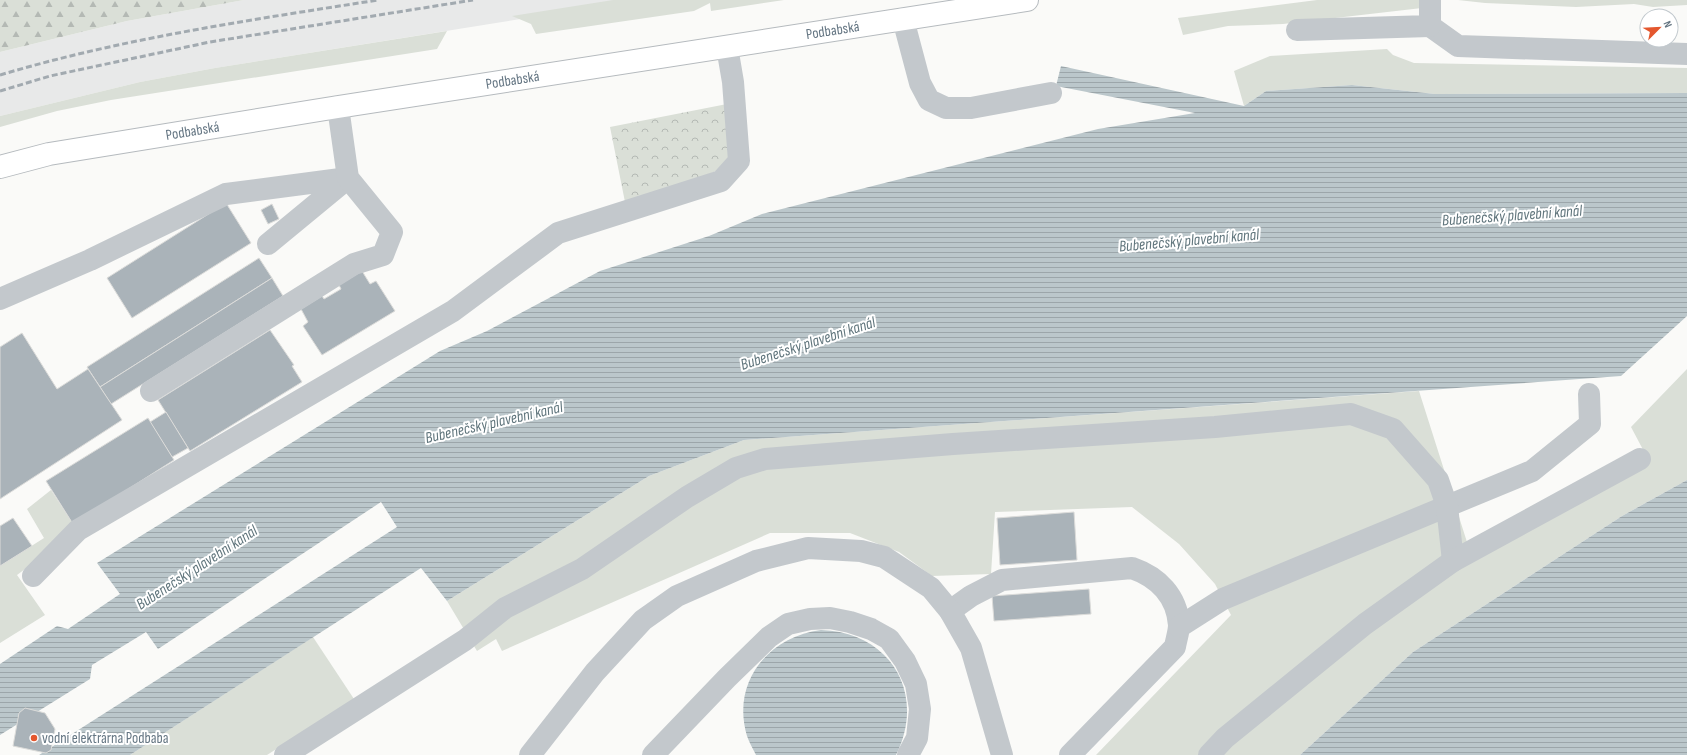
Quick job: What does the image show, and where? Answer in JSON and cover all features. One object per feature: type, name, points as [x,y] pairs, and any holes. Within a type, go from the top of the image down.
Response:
[{"type":"main road","name":"Podbabská","points":[[0,167],[49,154],[338,107],[1027,0]]},
{"type":"lane","points":[[1430,0],[1430,26]]},
{"type":"lane","points":[[903,19],[920,83],[929,100],[946,108],[971,108],[1051,93]]},
{"type":"lane","points":[[1297,30],[1430,26],[1458,46],[1687,54]]},
{"type":"lane","points":[[33,576],[78,530],[452,311],[558,233],[721,181],[739,161],[733,82],[727,47]]},
{"type":"lane","points":[[151,392],[354,264],[383,255],[392,232],[348,178],[338,107]]},
{"type":"lane","points":[[268,244],[348,178]]},
{"type":"lane","points":[[0,299],[90,260],[226,194],[348,178]]},
{"type":"lane","points":[[1179,627],[1223,599],[1532,471],[1590,424],[1589,394]]},
{"type":"lane","points":[[285,755],[465,640],[505,608],[582,569],[686,497],[736,468],[766,459],[953,444],[1214,427],[1351,414],[1393,429],[1438,480],[1447,506],[1453,561]]},
{"type":"lane","points":[[1208,755],[1225,738],[1364,624],[1453,561],[1640,459]]},
{"type":"lane","points":[[530,755],[595,672],[643,620],[678,596],[756,561],[808,548],[861,551],[884,557],[931,588],[950,611],[971,648],[1002,755]]},
{"type":"lane","points":[[950,611],[971,596],[1002,580],[1132,568],[1146,573],[1166,590],[1175,606],[1179,627],[1175,647],[1070,755]]},
{"type":"lane","points":[[653,755],[727,678],[769,637],[788,624],[810,619],[830,618],[871,628],[889,639],[905,660],[916,684],[920,709],[917,738],[908,755]]},
{"type":"shaded area","points":[[244,0],[639,0],[215,68],[140,82],[0,116],[0,52],[127,21]]},
{"type":"green space","points":[[0,0],[244,0],[127,21],[0,52]]},
{"type":"green space","points":[[613,0],[784,0],[711,11],[710,3],[694,11],[536,34],[531,24],[512,16]]},
{"type":"green space","points":[[1317,0],[1432,0],[1422,8],[1283,24],[1228,26],[1183,35],[1178,18]]},
{"type":"green space","points":[[1458,0],[1687,0],[1687,5],[1653,7],[1634,4],[1576,7],[1485,3]]},
{"type":"green space","points":[[447,31],[437,49],[111,100],[57,111],[0,127],[0,116],[140,82],[215,68]]},
{"type":"green space","points":[[1387,49],[1393,55],[1414,63],[1687,68],[1687,93],[1435,94],[1352,85],[1266,91],[1244,106],[1234,71],[1270,56]]},
{"type":"green space","points":[[727,104],[739,162],[626,207],[610,127]]},
{"type":"green space","points":[[1687,369],[1687,480],[1622,516],[1413,652],[1300,755],[1096,755],[1231,615],[1215,584],[1179,544],[1132,507],[995,512],[991,574],[932,576],[899,552],[850,533],[770,533],[502,651],[496,639],[477,651],[447,601],[649,476],[744,440],[1419,391],[1473,561],[1649,461],[1631,427]]},
{"type":"green space","points":[[51,490],[73,524],[49,551],[17,575],[45,615],[0,643],[0,566],[44,538],[27,509]]},
{"type":"green space","points":[[313,637],[354,699],[267,755],[130,755]]},
{"type":"water","name":"Bubenečský plavební kanál","points":[[1061,66],[1244,106],[1266,91],[1352,85],[1435,94],[1687,93],[1687,316],[1621,376],[744,440],[649,476],[447,601],[421,568],[130,755],[39,755],[397,527],[381,502],[158,649],[146,632],[92,665],[90,679],[0,735],[0,664],[57,626],[68,629],[120,594],[97,563],[440,351],[487,331],[600,271],[709,236],[762,214],[1098,129],[1195,113],[1056,86]]},
{"type":"water","points":[[1687,480],[1687,755],[1300,755],[1413,652],[1622,516]]},
{"type":"water","points":[[821,630],[845,633],[866,642],[883,654],[896,670],[904,689],[907,710],[905,732],[896,755],[756,755],[747,736],[743,716],[744,698],[749,681],[758,665],[770,652],[785,642],[802,634]]},
{"type":"building","points":[[226,203],[251,243],[132,318],[107,278]]},
{"type":"building","points":[[272,204],[279,219],[268,224],[261,210]]},
{"type":"building","points":[[259,258],[272,278],[100,387],[87,367]]},
{"type":"building","points":[[362,271],[370,284],[376,281],[395,311],[322,355],[303,326],[308,322],[301,309],[322,296],[324,299],[341,289],[339,285]]},
{"type":"building","points":[[272,278],[283,296],[111,404],[100,387]]},
{"type":"building","points":[[270,330],[294,365],[292,366],[302,382],[190,451],[158,400]]},
{"type":"building","points":[[22,333],[57,389],[88,369],[122,420],[0,499],[0,347]]},
{"type":"building","points":[[166,412],[188,448],[172,457],[150,422]]},
{"type":"building","points":[[148,418],[174,460],[73,524],[46,481]]},
{"type":"building","points":[[1074,512],[1077,560],[1000,565],[997,518]]},
{"type":"building","points":[[13,518],[32,546],[0,566],[0,526]]},
{"type":"building","points":[[1089,589],[1091,614],[994,621],[992,596]]},
{"type":"building","name":"vodní elektrárna Podbaba","points":[[25,708],[45,713],[55,729],[51,750],[46,753],[13,746],[19,713]]},
{"type":"railway","points":[[0,75],[94,50],[141,40],[378,0]]},
{"type":"railway","points":[[0,91],[50,76],[210,42],[473,0]]},
{"type":"place","name":"vodní elektrárna Podbaba","points":[[34,738]]}]
